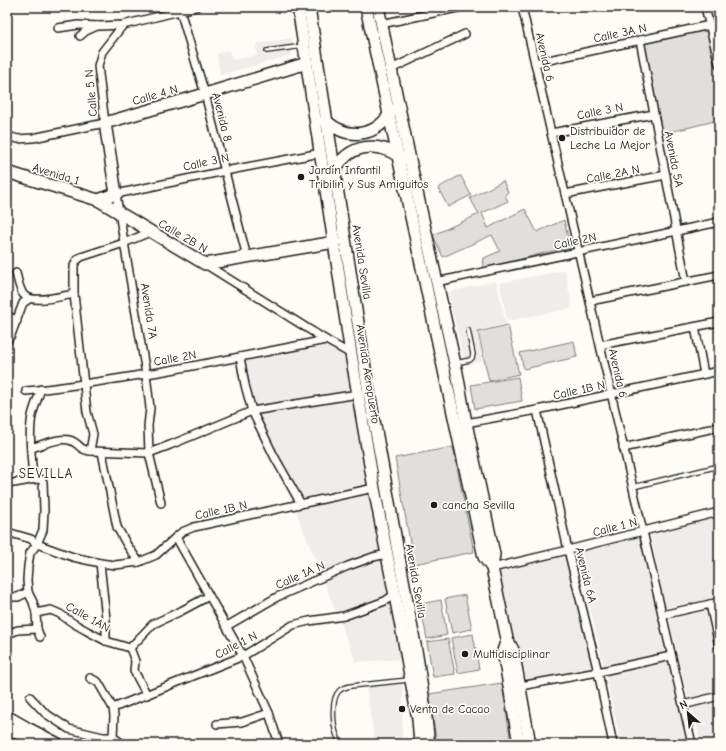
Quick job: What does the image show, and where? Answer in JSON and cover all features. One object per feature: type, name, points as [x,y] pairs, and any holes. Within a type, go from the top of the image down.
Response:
[{"type":"main road","points":[[7,717],[57,744]]},
{"type":"main road","points":[[7,727],[38,744]]},
{"type":"street","points":[[58,28],[78,25],[123,25],[180,9],[196,7]]},
{"type":"street","name":"Avenida Aeropuerto","points":[[298,7],[351,354],[374,488],[418,719],[420,744]]},
{"type":"street","name":"Avenida Sevilla","points":[[309,7],[368,387],[417,656],[429,744]]},
{"type":"street","points":[[366,7],[484,557],[492,568]]},
{"type":"street","points":[[378,7],[436,282],[455,364],[494,554],[492,568],[507,639],[513,650],[530,744]]},
{"type":"street","points":[[381,24],[462,7]]},
{"type":"street","name":"Avenida 6","points":[[522,7],[692,744]]},
{"type":"street","points":[[705,7],[719,64]]},
{"type":"street","name":"Avenida 8","points":[[180,9],[205,94],[247,257]]},
{"type":"street","name":"Calle 5 N","points":[[105,123],[98,66],[102,52],[123,25]]},
{"type":"street","name":"Calle 3A N","points":[[535,63],[710,25]]},
{"type":"street","points":[[80,36],[86,31],[99,26]]},
{"type":"street","points":[[391,69],[465,34]]},
{"type":"street","name":"Avenida 5A","points":[[640,40],[686,282]]},
{"type":"street","name":"Calle 4 N","points":[[7,136],[18,139],[33,138],[105,123],[307,63]]},
{"type":"street","points":[[314,112],[336,129],[347,133],[359,134],[371,131],[381,125],[398,101]]},
{"type":"street","name":"Calle 3 N","points":[[551,133],[654,114]]},
{"type":"street","name":"Avenida 7A","points":[[105,123],[146,374],[150,408],[148,453],[161,503]]},
{"type":"street","points":[[326,184],[342,160],[351,152],[363,148],[375,147],[387,149],[399,156],[412,167]]},
{"type":"street","name":"Calle 3 N","points":[[98,200],[116,194],[225,171],[321,154]]},
{"type":"street","name":"Avenida 1","points":[[7,172],[98,200]]},
{"type":"street","name":"Calle 2A N","points":[[565,194],[666,175]]},
{"type":"street","name":"Calle 2B N","points":[[98,200],[205,264],[335,242]]},
{"type":"street","name":"Calle 2N","points":[[436,282],[719,222]]},
{"type":"street","points":[[90,451],[93,434],[87,412],[74,294],[74,266],[76,260],[81,257],[124,243],[150,232]]},
{"type":"street","points":[[205,264],[326,340],[364,361]]},
{"type":"street","points":[[16,273],[20,288],[24,295],[29,299],[35,300],[74,294]]},
{"type":"street","points":[[590,301],[719,275]]},
{"type":"street","points":[[7,341],[11,336],[23,303],[29,299]]},
{"type":"street","points":[[7,315],[17,321]]},
{"type":"street","points":[[600,345],[719,322]]},
{"type":"street","points":[[695,327],[704,374]]},
{"type":"street","name":"Calle 2N","points":[[26,391],[84,384],[146,374],[326,340]]},
{"type":"street","points":[[351,354],[361,344]]},
{"type":"street","points":[[240,357],[252,411],[274,456],[301,504]]},
{"type":"street","name":"Calle 1B N","points":[[466,423],[611,395],[719,371]]},
{"type":"street","points":[[34,479],[31,448],[32,416],[41,390]]},
{"type":"street","points":[[31,448],[65,439],[74,442],[82,450],[148,453],[252,411],[358,394]]},
{"type":"street","name":"Avenida 6A","points":[[537,410],[568,550],[598,672],[613,744]]},
{"type":"street","points":[[623,448],[719,427]]},
{"type":"street","points":[[102,452],[117,526],[127,545],[139,562]]},
{"type":"street","points":[[13,483],[34,479],[40,479],[43,482],[43,530],[37,544],[30,553],[27,580],[28,592],[36,613],[37,629],[40,637]]},
{"type":"street","name":"Calle 1B N","points":[[7,532],[31,539],[37,544],[73,556],[115,565],[139,562],[156,555],[182,532],[194,527],[374,488]]},
{"type":"street","name":"Calle 1 N","points":[[492,568],[719,512]]},
{"type":"street","points":[[176,537],[243,656],[269,714],[277,744]]},
{"type":"street","name":"Calle 1A N","points":[[227,626],[277,597],[348,566],[373,557],[387,554]]},
{"type":"street","points":[[100,563],[106,619],[106,641]]},
{"type":"street","points":[[7,597],[18,597],[28,592]]},
{"type":"street","name":"Calle 1 N","points":[[113,708],[243,656],[294,625],[309,621],[344,616],[385,601],[395,594]]},
{"type":"street","points":[[147,695],[134,671],[135,660],[130,648],[153,624],[209,596]]},
{"type":"street","points":[[662,615],[719,602]]},
{"type":"street","points":[[710,604],[719,646]]},
{"type":"street","points":[[408,608],[403,637],[417,656]]},
{"type":"street","name":"Calle 1AN","points":[[36,613],[51,610],[106,641],[130,648]]},
{"type":"street","points":[[7,634],[18,630],[37,629]]},
{"type":"street","points":[[507,639],[503,651],[519,744]]},
{"type":"street","points":[[520,686],[598,672],[671,656]]},
{"type":"street","points":[[90,678],[98,682],[113,708],[114,716],[112,737]]},
{"type":"street","points":[[683,705],[719,696]]},
{"type":"street","points":[[30,697],[45,713],[70,729],[103,737],[112,737],[124,744]]},
{"type":"street","points":[[217,724],[242,722],[269,714]]},
{"type":"lane","points":[[267,51],[304,46]]},
{"type":"lane","points":[[455,364],[470,360],[472,358],[473,354],[468,330]]},
{"type":"lane","points":[[632,487],[719,466]]},
{"type":"lane","points":[[342,744],[337,738],[333,718],[335,702],[339,691],[351,686],[410,680]]},
{"type":"shaded area","points":[[710,28],[719,73],[719,120],[662,134],[644,43]]},
{"type":"shaded area","points":[[292,38],[292,55],[220,75],[217,54],[229,50],[232,60],[257,55],[256,44]]},
{"type":"shaded area","points":[[461,176],[471,195],[448,207],[438,188]]},
{"type":"shaded area","points":[[503,181],[508,192],[505,195],[508,201],[482,213],[488,228],[525,209],[537,232],[564,220],[570,247],[483,268],[484,258],[500,251],[492,235],[443,257],[433,235],[479,214],[470,198]]},
{"type":"shaded area","points":[[565,270],[572,308],[507,321],[500,283]]},
{"type":"shaded area","points":[[496,281],[506,324],[477,331],[483,361],[465,365],[448,292]]},
{"type":"shaded area","points":[[508,325],[519,374],[489,381],[478,332]]},
{"type":"shaded area","points":[[574,341],[577,357],[524,369],[520,353]]},
{"type":"shaded area","points":[[331,344],[349,356],[401,659],[356,662],[255,409],[243,360]]},
{"type":"shaded area","points":[[518,377],[522,401],[475,409],[471,385]]},
{"type":"shaded area","name":"cancha Sevilla","points":[[453,447],[474,552],[414,564],[395,458]]},
{"type":"shaded area","points":[[719,516],[719,597],[666,608],[650,533]]},
{"type":"shaded area","points":[[640,534],[668,654],[604,667],[577,549]]},
{"type":"shaded area","points":[[568,553],[596,668],[521,682],[499,568]]},
{"type":"shaded area","name":"Multidisciplinar","points":[[465,595],[472,629],[452,633],[445,599]]},
{"type":"shaded area","name":"Multidisciplinar","points":[[441,600],[447,635],[427,639],[420,604]]},
{"type":"shaded area","points":[[719,605],[719,694],[689,701],[668,616]]},
{"type":"shaded area","name":"Multidisciplinar","points":[[473,634],[479,669],[458,673],[451,638]]},
{"type":"shaded area","name":"Multidisciplinar","points":[[448,639],[455,674],[433,677],[427,642]]},
{"type":"shaded area","points":[[670,660],[689,744],[621,744],[605,673]]},
{"type":"shaded area","points":[[403,681],[402,744],[375,744],[366,687]]},
{"type":"shaded area","points":[[502,683],[511,744],[436,744],[429,694]]},
{"type":"shaded area","points":[[719,700],[719,744],[701,744],[691,707]]},
{"type":"place","name":"Distribuidor de Leche La Mejor","points":[[562,138]]},
{"type":"place","name":"Jardín Infantil Tribilin y Sus Amiguitos","points":[[301,177]]},
{"type":"place","name":"cancha Sevilla","points":[[434,505]]},
{"type":"place","name":"Multidisciplinar","points":[[465,654]]},
{"type":"place","name":"Venta de Cacao","points":[[402,709]]},
{"type":"district","name":"SEVILLA","points":[[46,473]]}]
